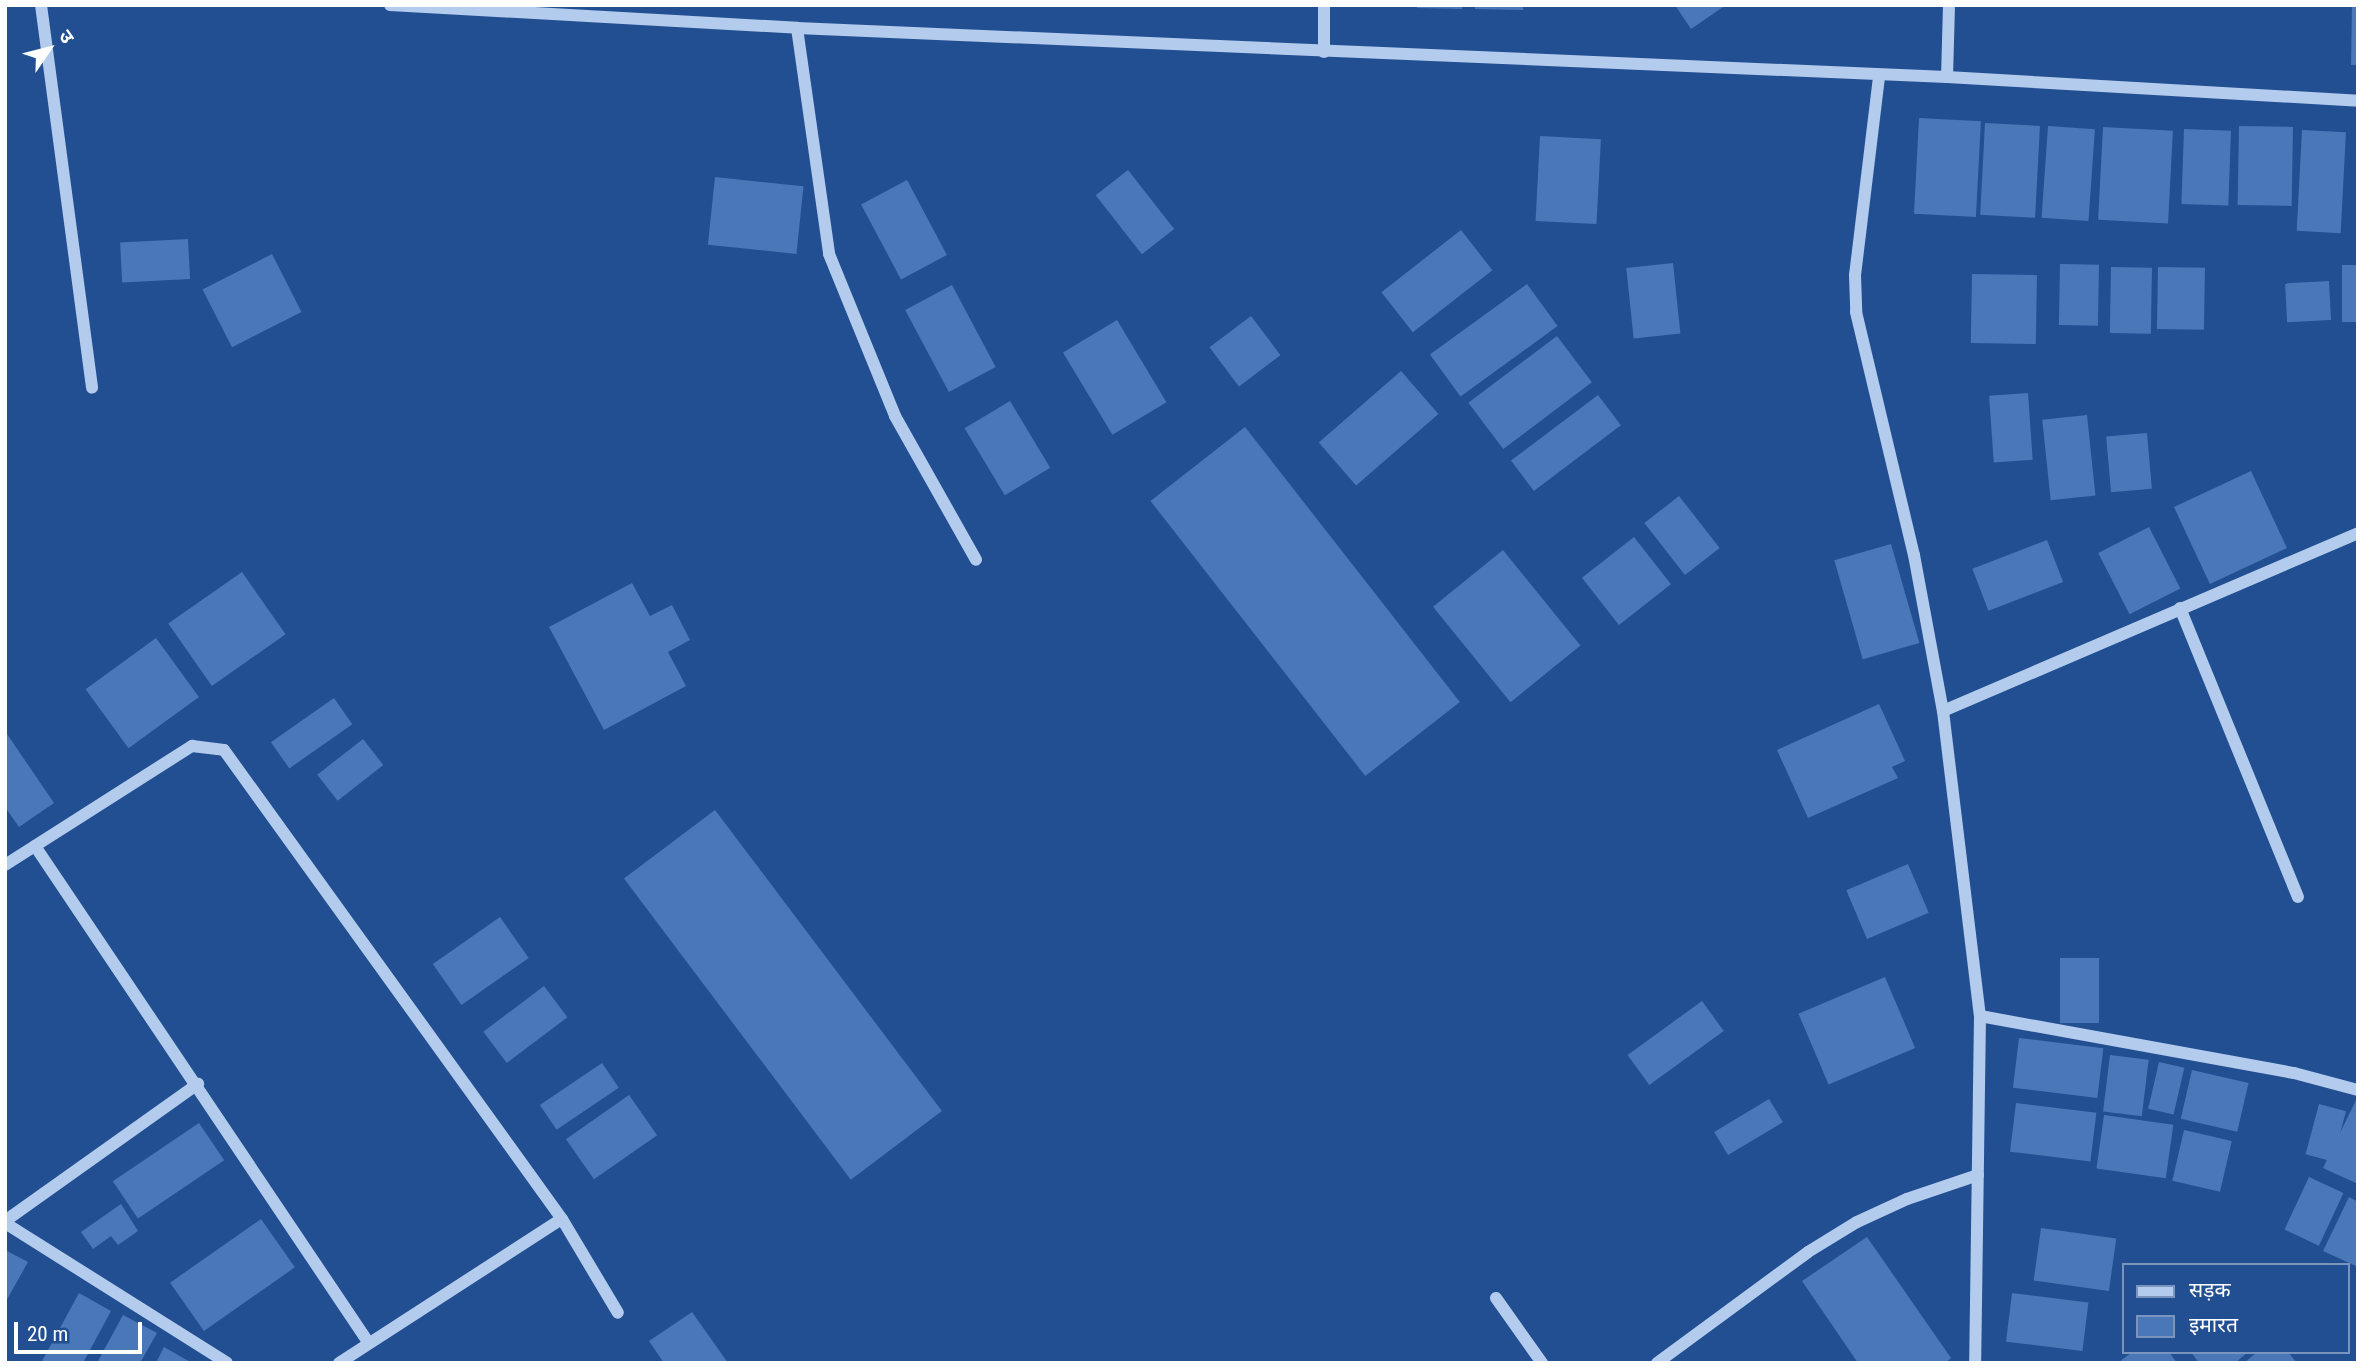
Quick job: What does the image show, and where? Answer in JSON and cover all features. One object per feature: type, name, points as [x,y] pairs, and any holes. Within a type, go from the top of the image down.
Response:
[{"type":"street","points":[[41,5],[92,388]]},
{"type":"street","points":[[390,5],[796,28],[1879,77],[1948,76],[2358,102]]},
{"type":"street","points":[[1324,5],[1324,52]]},
{"type":"street","points":[[1948,76],[1949,5]]},
{"type":"street","points":[[796,28],[830,254],[895,416],[976,560]]},
{"type":"street","points":[[1879,77],[1855,275],[1856,312],[1914,555],[1943,711],[1980,1016],[1975,1363]]},
{"type":"street","points":[[1943,711],[2358,533]]},
{"type":"street","points":[[2180,608],[2298,897]]},
{"type":"street","points":[[5,865],[192,746],[224,750],[562,1219],[618,1313]]},
{"type":"street","points":[[35,846],[198,1084],[369,1342]]},
{"type":"street","points":[[1980,1016],[2294,1073],[2358,1090]]},
{"type":"street","points":[[198,1084],[5,1222],[227,1363]]},
{"type":"street","points":[[1657,1363],[1808,1252],[1857,1222],[1978,1175]]},
{"type":"street","points":[[339,1363],[562,1219]]},
{"type":"street","points":[[1496,1298],[1542,1363]]},
{"type":"building","points":[[1417,5],[1462,5],[1462,9],[1417,8]]},
{"type":"building","points":[[1475,5],[1523,5],[1523,10],[1475,9]]},
{"type":"building","points":[[1675,5],[1726,5],[1691,29]]},
{"type":"building","points":[[2352,5],[2358,5],[2358,65],[2351,65]]},
{"type":"building","points":[[1919,118],[1981,121],[1976,217],[1914,214]]},
{"type":"building","points":[[1985,123],[2040,126],[2035,218],[1980,215]]},
{"type":"building","points":[[2048,126],[2095,129],[2088,221],[2042,218]]},
{"type":"building","points":[[2239,126],[2293,127],[2292,206],[2238,205]]},
{"type":"building","points":[[2103,127],[2173,131],[2168,224],[2098,220]]},
{"type":"building","points":[[2184,129],[2231,131],[2228,206],[2181,204]]},
{"type":"building","points":[[2302,130],[2346,132],[2341,233],[2297,231]]},
{"type":"building","points":[[1540,136],[1601,139],[1596,224],[1536,221]]},
{"type":"building","points":[[1128,170],[1174,229],[1142,254],[1096,195]]},
{"type":"building","points":[[715,177],[804,186],[796,254],[708,245]]},
{"type":"building","points":[[907,180],[947,255],[901,279],[861,204]]},
{"type":"building","points":[[1461,230],[1492,270],[1413,332],[1381,292]]},
{"type":"building","points":[[188,239],[190,279],[122,283],[120,243]]},
{"type":"building","points":[[272,254],[302,312],[232,347],[203,289]]},
{"type":"building","points":[[1673,263],[1680,334],[1634,339],[1626,268]]},
{"type":"building","points":[[2060,264],[2099,265],[2098,326],[2059,325]]},
{"type":"building","points":[[2342,265],[2358,265],[2358,322],[2342,322]]},
{"type":"building","points":[[2111,267],[2152,268],[2151,334],[2110,333]]},
{"type":"building","points":[[2158,267],[2205,268],[2204,330],[2157,329]]},
{"type":"building","points":[[1972,274],[2037,275],[2036,344],[1971,343]]},
{"type":"building","points":[[2329,281],[2331,320],[2287,322],[2285,283]]},
{"type":"building","points":[[1527,284],[1558,326],[1460,397],[1430,355]]},
{"type":"building","points":[[952,285],[996,367],[949,392],[905,310]]},
{"type":"building","points":[[1251,316],[1280,355],[1239,386],[1209,347]]},
{"type":"building","points":[[1117,320],[1166,402],[1112,435],[1063,352]]},
{"type":"building","points":[[1557,336],[1592,382],[1503,449],[1468,403]]},
{"type":"building","points":[[1401,371],[1438,414],[1356,486],[1319,443]]},
{"type":"building","points":[[2028,393],[2033,460],[1994,463],[1989,396]]},
{"type":"building","points":[[1598,395],[1621,425],[1534,491],[1511,461]]},
{"type":"building","points":[[1010,401],[1050,468],[1005,495],[965,428]]},
{"type":"building","points":[[2087,415],[2095,496],[2051,500],[2042,420]]},
{"type":"building","points":[[1245,427],[1460,702],[1365,776],[1150,501]]},
{"type":"building","points":[[2147,433],[2152,489],[2111,492],[2106,437]]},
{"type":"building","points":[[2251,471],[2287,548],[2210,584],[2174,507]]},
{"type":"building","points":[[1679,496],[1720,548],[1685,575],[1644,523]]},
{"type":"building","points":[[2149,527],[2180,588],[2130,614],[2098,553]]},
{"type":"building","points":[[1634,537],[1671,584],[1619,625],[1582,578]]},
{"type":"building","points":[[2047,540],[2063,582],[1988,611],[1972,569]]},
{"type":"building","points":[[1891,544],[1919,643],[1863,659],[1834,560]]},
{"type":"building","points":[[1503,550],[1580,646],[1510,702],[1433,607]]},
{"type":"building","points":[[242,572],[286,634],[212,686],[168,624]]},
{"type":"building","points":[[632,583],[650,616],[672,605],[690,640],[668,652],[686,686],[604,730],[549,627]]},
{"type":"building","points":[[156,638],[199,697],[129,748],[86,689]]},
{"type":"building","points":[[334,698],[352,724],[289,768],[271,742]]},
{"type":"building","points":[[1879,704],[1905,761],[1892,767],[1898,778],[1808,818],[1777,750]]},
{"type":"building","points":[[5,731],[54,803],[19,827],[5,807]]},
{"type":"building","points":[[363,739],[383,765],[338,801],[317,775]]},
{"type":"building","points":[[715,810],[942,1111],[851,1180],[624,879]]},
{"type":"building","points":[[1908,864],[1929,913],[1867,939],[1846,890]]},
{"type":"building","points":[[500,917],[529,958],[462,1005],[433,964]]},
{"type":"building","points":[[2060,958],[2099,958],[2099,1023],[2060,1023]]},
{"type":"building","points":[[1885,977],[1915,1048],[1829,1085],[1798,1014]]},
{"type":"building","points":[[544,986],[567,1017],[507,1063],[483,1032]]},
{"type":"building","points":[[1702,1001],[1724,1031],[1649,1085],[1628,1055]]},
{"type":"building","points":[[2019,1038],[2103,1048],[2097,1098],[2013,1088]]},
{"type":"building","points":[[2110,1055],[2149,1060],[2142,1116],[2103,1112]]},
{"type":"building","points":[[2159,1062],[2184,1068],[2174,1115],[2148,1109]]},
{"type":"building","points":[[602,1063],[619,1088],[557,1130],[540,1105]]},
{"type":"building","points":[[2192,1070],[2249,1083],[2237,1132],[2181,1119]]},
{"type":"building","points":[[629,1095],[657,1135],[594,1179],[566,1139]]},
{"type":"building","points":[[2358,1096],[2358,1184],[2323,1168]]},
{"type":"building","points":[[1769,1099],[1783,1122],[1728,1155],[1714,1132]]},
{"type":"building","points":[[2016,1103],[2096,1113],[2090,1162],[2010,1152]]},
{"type":"building","points":[[2319,1104],[2346,1111],[2333,1161],[2306,1154]]},
{"type":"building","points":[[2104,1115],[2173,1125],[2166,1178],[2096,1168]]},
{"type":"building","points":[[199,1123],[224,1160],[138,1218],[113,1181]]},
{"type":"building","points":[[2184,1130],[2232,1141],[2220,1192],[2172,1181]]},
{"type":"building","points":[[2309,1177],[2343,1193],[2319,1246],[2284,1230]]},
{"type":"building","points":[[2349,1197],[2358,1202],[2358,1267],[2323,1251]]},
{"type":"building","points":[[121,1204],[138,1231],[118,1245],[111,1236],[93,1249],[81,1232]]},
{"type":"building","points":[[261,1219],[295,1267],[204,1331],[170,1283]]},
{"type":"building","points":[[2041,1228],[2116,1239],[2109,1291],[2034,1280]]},
{"type":"building","points":[[1867,1237],[1951,1358],[1945,1363],[1858,1363],[1802,1281]]},
{"type":"building","points":[[5,1250],[28,1262],[5,1303]]},
{"type":"building","points":[[79,1293],[111,1311],[83,1363],[41,1363]]},
{"type":"building","points":[[2012,1293],[2088,1302],[2082,1351],[2006,1342]]},
{"type":"building","points":[[692,1312],[728,1363],[664,1363],[649,1341]]},
{"type":"building","points":[[123,1315],[157,1333],[140,1363],[97,1363]]},
{"type":"building","points":[[164,1347],[192,1363],[156,1363]]},
{"type":"building","points":[[2129,1354],[2170,1354],[2177,1363],[2118,1363]]},
{"type":"building","points":[[2192,1354],[2246,1354],[2235,1363],[2199,1363]]},
{"type":"building","points":[[2255,1354],[2290,1354],[2297,1363],[2244,1363]]}]
